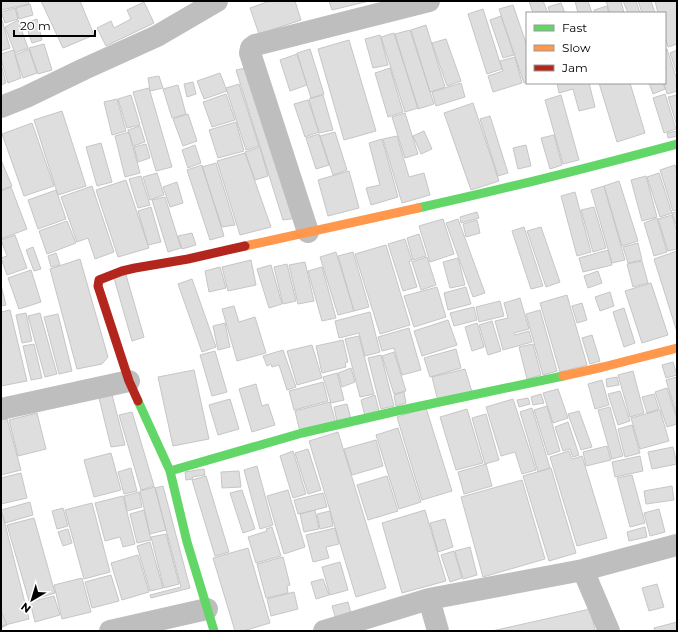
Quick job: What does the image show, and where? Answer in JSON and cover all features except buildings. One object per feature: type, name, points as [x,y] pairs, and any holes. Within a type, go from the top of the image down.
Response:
[{"type":"street","points":[[1,107],[157,36],[217,1]]},
{"type":"street","points":[[308,232],[250,54],[251,48],[255,45],[429,1]]},
{"type":"street","points":[[214,631],[206,609],[187,542],[170,471],[129,381],[98,286],[99,280],[122,271],[135,268],[188,259],[472,196],[677,144]]},
{"type":"street","points":[[170,471],[302,433],[397,410],[504,389],[603,367],[677,348]]},
{"type":"street","points":[[1,409],[129,381]]},
{"type":"street","points":[[324,631],[429,599],[583,570],[677,545]]},
{"type":"street","points":[[583,570],[609,631]]},
{"type":"street","points":[[429,599],[438,631]]},
{"type":"street","points":[[110,631],[206,609]]},
{"type":"traffic: fast","points":[[418,208],[548,178],[677,144]]},
{"type":"traffic: fast","points":[[170,471],[302,433],[397,411],[563,376]]},
{"type":"traffic: fast","points":[[138,401],[170,471],[187,542],[214,631]]},
{"type":"traffic: slow","points":[[245,246],[418,208]]},
{"type":"traffic: slow","points":[[563,376],[677,348]]},
{"type":"traffic: jam","points":[[138,401],[129,381],[98,286],[99,280],[122,271],[188,259],[245,246]]}]
